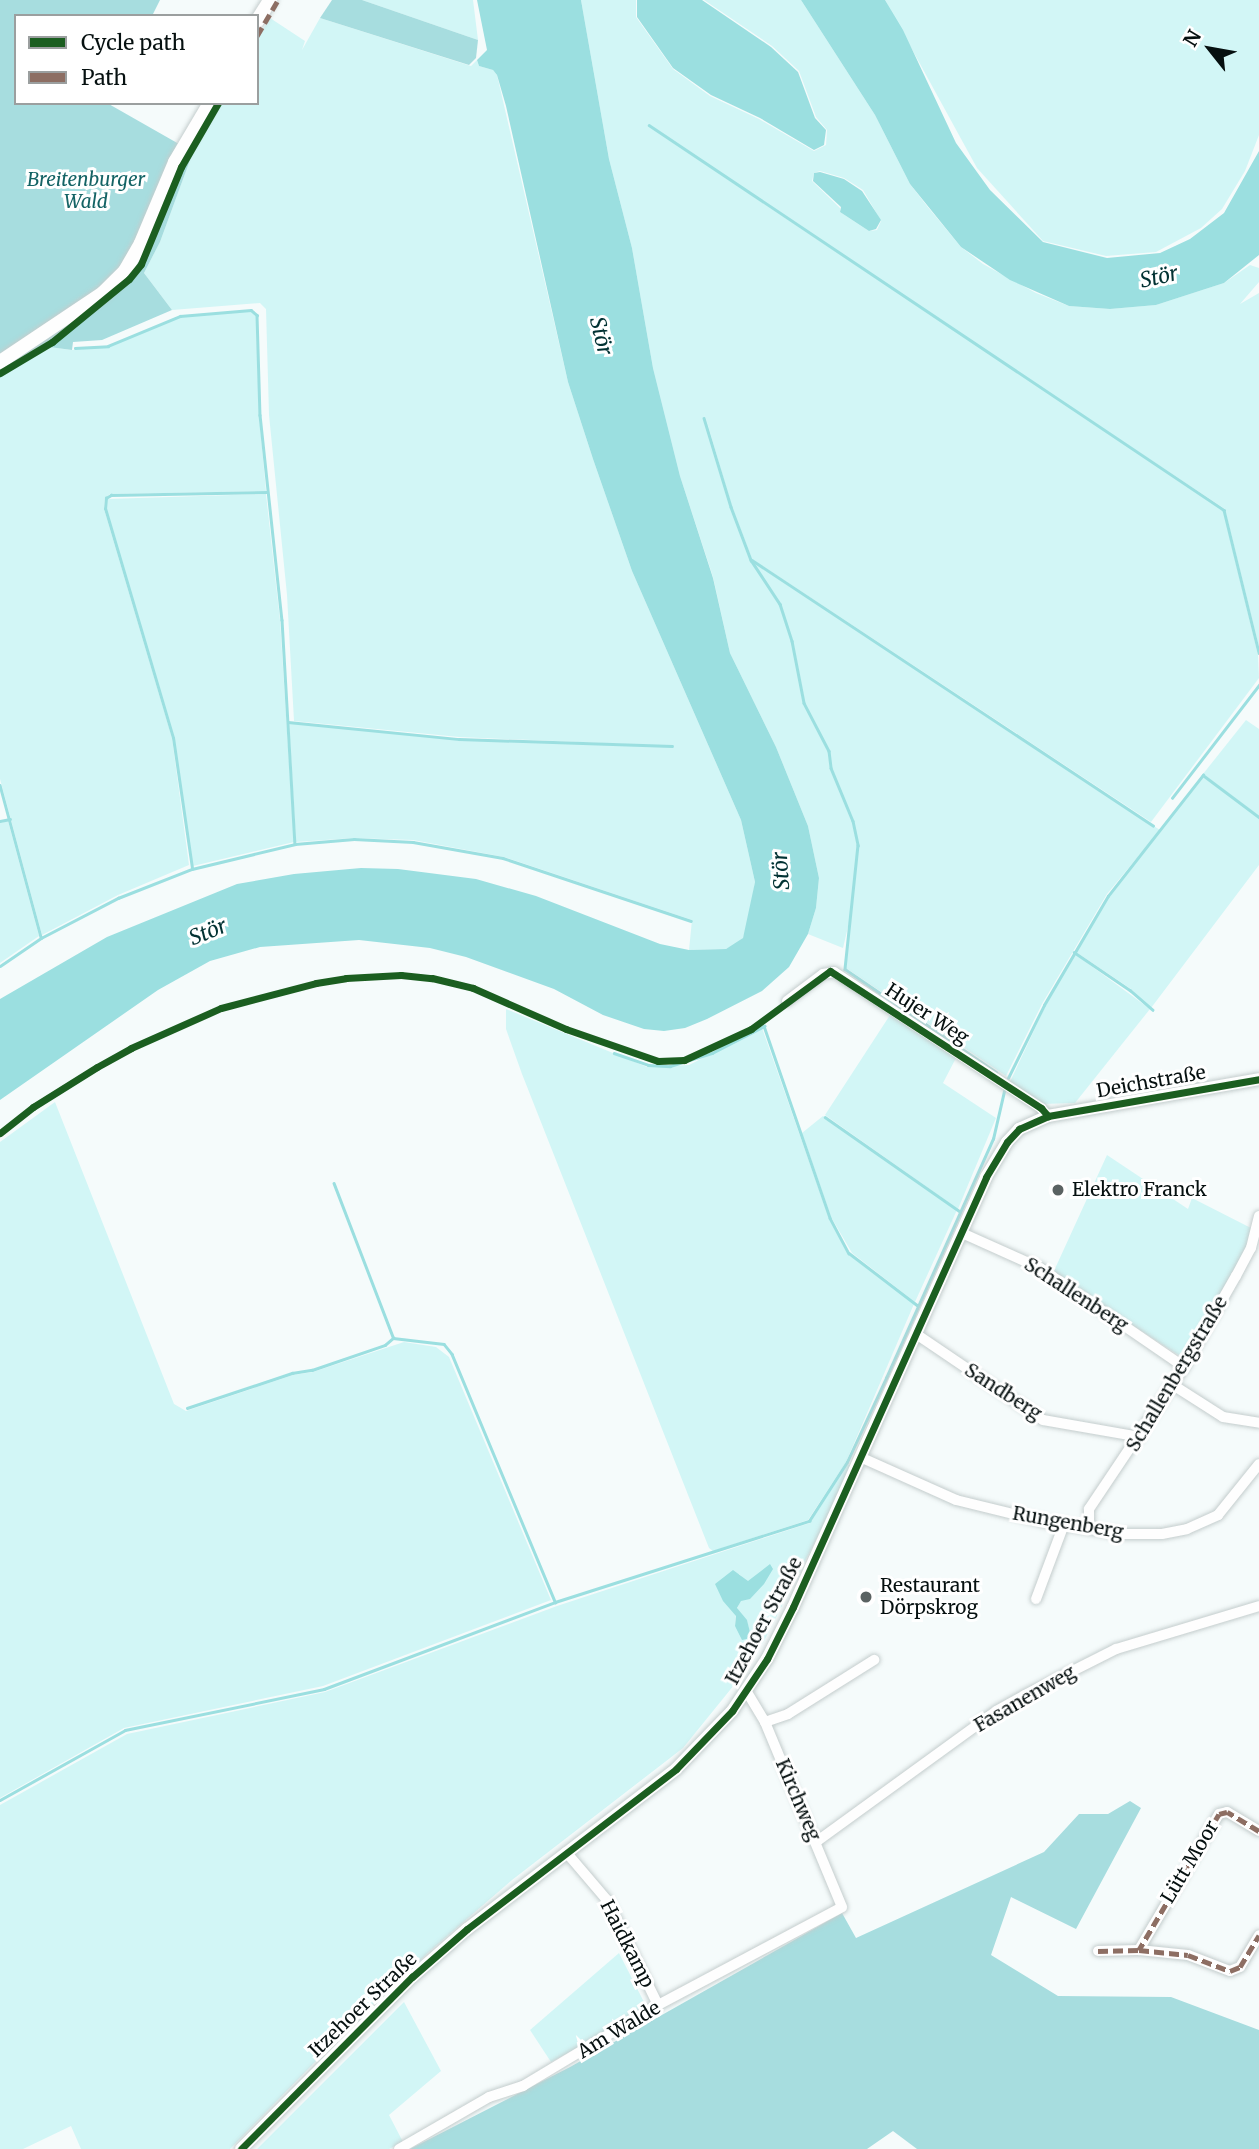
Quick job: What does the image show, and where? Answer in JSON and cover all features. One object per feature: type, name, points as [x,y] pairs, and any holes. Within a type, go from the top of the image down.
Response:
[{"type":"main road","points":[[259,18],[270,0]]},
{"type":"main road","points":[[0,362],[103,293],[125,271],[141,243],[171,171],[209,105]]},
{"type":"street","name":"Hujer Weg","points":[[787,1001],[827,972],[834,972],[1030,1100],[1048,1116]]},
{"type":"street","name":"Deichstraße","points":[[1048,1116],[1259,1079]]},
{"type":"street","name":"Itzehoer Straße","points":[[241,2149],[412,1978],[467,1929],[676,1769],[716,1730],[747,1692],[793,1607],[991,1167],[1019,1129],[1048,1116]]},
{"type":"street","name":"Schallenbergstraße","points":[[1088,1526],[1089,1510],[1173,1385],[1251,1248],[1259,1216]]},
{"type":"street","name":"Schallenberg","points":[[962,1233],[1040,1268],[1184,1367]]},
{"type":"street","name":"Sandberg","points":[[916,1334],[1043,1420],[1140,1437]]},
{"type":"street","points":[[1173,1385],[1223,1417],[1259,1423]]},
{"type":"street","name":"Rungenberg","points":[[860,1457],[956,1500],[1121,1534],[1161,1534],[1187,1529],[1218,1515],[1259,1464]]},
{"type":"street","points":[[1036,1599],[1064,1524]]},
{"type":"street","name":"Fasanenweg","points":[[816,1842],[996,1712],[1025,1695],[1116,1649],[1259,1606]]},
{"type":"street","points":[[765,1722],[788,1714],[874,1660]]},
{"type":"street","name":"Kirchweg","points":[[747,1692],[765,1722],[816,1842],[842,1907],[839,1909]]},
{"type":"street","name":"Lütt Moor","points":[[1139,1950],[1219,1814],[1227,1812],[1259,1831]]},
{"type":"street","name":"Haidkamp","points":[[566,1852],[607,1900],[658,2005]]},
{"type":"street","name":"Am Walde","points":[[399,2149],[489,2097],[534,2079],[658,2005],[839,1909]]},
{"type":"street","points":[[1098,1951],[1139,1950],[1188,1955],[1230,1971],[1240,1968],[1259,1935]]},
{"type":"shaded area","points":[[362,0],[473,0],[478,40]]},
{"type":"shaded area","points":[[581,0],[636,0],[636,17],[673,69],[710,96],[759,119],[814,151],[826,145],[827,130],[816,117],[799,71],[772,46],[704,0],[801,0],[875,115],[910,184],[961,247],[983,264],[1036,293],[1069,306],[1110,309],[1156,305],[1224,283],[1250,265],[1259,268],[1259,282],[1240,304],[1259,293],[1259,647],[1225,509],[652,129],[1223,510],[1258,655],[1259,678],[1151,822],[752,559],[732,507],[703,409],[731,507],[750,560],[779,604],[792,641],[803,703],[828,752],[830,768],[852,821],[857,845],[852,910],[843,948],[808,934],[816,908],[819,878],[808,826],[776,747],[730,653],[713,577],[680,476],[653,368],[632,248],[609,159]],"holes":[[[820,171],[844,178],[863,190],[881,221],[877,230],[869,231],[840,212],[840,208],[812,181],[814,173]]]},
{"type":"shaded area","points":[[885,0],[1259,0],[1259,135],[1245,171],[1222,209],[1201,228],[1156,252],[1106,256],[1043,241],[977,168]]},
{"type":"shaded area","points":[[270,18],[305,41],[302,50],[320,18],[471,66],[477,60],[479,66],[493,70],[497,75],[568,382],[593,459],[632,571],[741,820],[755,882],[748,924],[743,938],[736,944],[726,949],[689,950],[692,920],[504,857],[413,840],[354,838],[296,842],[289,723],[458,740],[673,746],[459,737],[294,721],[287,595],[269,415],[266,309],[260,303],[172,310],[144,273],[160,242],[193,152],[220,105],[259,105],[259,36]]},
{"type":"shaded area","points":[[251,311],[256,315],[259,415],[266,491],[110,494],[105,498],[104,509],[172,738],[189,865],[118,895],[42,935],[0,779],[0,378],[49,347],[72,350],[108,347],[181,316]]},
{"type":"shaded area","points":[[266,494],[280,620],[294,842],[193,866],[174,738],[106,508],[107,499]]},
{"type":"shaded area","points":[[753,562],[1160,830],[1107,894],[1042,1004],[1006,1076],[846,968],[858,846],[853,821],[832,768],[829,751],[805,703],[793,641],[780,604]]},
{"type":"shaded area","points":[[1246,720],[1259,729],[1259,816],[1203,774]]},
{"type":"shaded area","points":[[1203,777],[1259,818],[1259,865],[1151,1008],[1131,989],[1076,952],[1109,897]]},
{"type":"shaded area","points":[[8,821],[39,936],[0,963],[0,823]]},
{"type":"shaded area","points":[[1075,954],[1150,1009],[1075,1103],[1041,1104],[1009,1084],[1045,1007]]},
{"type":"shaded area","points":[[506,1009],[647,1067],[689,1065],[762,1028],[829,1218],[848,1254],[914,1304],[846,1462],[808,1520],[713,1551],[709,1548],[522,1074],[506,1029]]},
{"type":"shaded area","points":[[892,1012],[957,1056],[943,1083],[996,1118],[958,1209],[825,1115]]},
{"type":"shaded area","points":[[55,1102],[174,1404],[186,1411],[404,1342],[436,1347],[449,1357],[551,1600],[323,1686],[124,1728],[0,1798],[0,1142]]},
{"type":"shaded area","points":[[823,1116],[957,1210],[915,1302],[852,1253],[831,1217],[802,1133]]},
{"type":"shaded area","points":[[1107,1155],[1188,1209],[1192,1198],[1251,1228],[1246,1248],[1183,1358],[1053,1273]]},
{"type":"shaded area","points":[[848,1464],[851,1466],[764,1641],[743,1674],[683,1748],[512,1880],[431,1950],[352,2024],[230,2149],[81,2149],[71,2126],[23,2149],[0,2149],[0,1805],[127,1734],[325,1692],[557,1606],[810,1523]],"holes":[[[739,1574],[748,1582],[737,1609],[747,1621],[750,1632],[735,1626]]]},
{"type":"shaded area","points":[[619,1953],[648,2010],[551,2062],[530,2030]]},
{"type":"shaded area","points":[[404,2002],[441,2071],[389,2115],[403,2142],[389,2149],[257,2149]]},
{"type":"green space","name":"Breitenburger Wald","points":[[0,0],[160,0],[153,14],[14,14],[14,105],[111,105],[193,152],[160,242],[144,273],[172,310],[102,340],[73,342],[72,350],[49,347],[0,378]]},
{"type":"green space","points":[[332,0],[362,0],[478,40],[476,58],[469,65],[320,18]]},
{"type":"green space","points":[[1130,1801],[1141,1808],[1076,1929],[1011,1897],[991,1955],[1058,1996],[1171,1997],[1259,2030],[1259,2149],[917,2149],[893,2131],[867,2149],[410,2149],[570,2067],[842,1913],[856,1938],[1044,1852],[1079,1814],[1108,1814]]},
{"type":"water","name":"Stör","points":[[477,0],[581,0],[609,159],[632,248],[653,368],[680,476],[713,578],[730,653],[776,747],[808,826],[819,878],[816,908],[808,934],[789,967],[762,991],[685,1028],[664,1031],[644,1029],[603,1015],[554,989],[466,957],[430,948],[359,940],[260,947],[210,961],[158,990],[0,1100],[0,999],[107,937],[237,884],[294,874],[361,868],[398,869],[476,879],[536,896],[660,944],[689,950],[726,949],[743,938],[755,882],[741,820],[632,571],[568,382],[506,106],[497,75],[493,70],[479,66],[477,60],[487,50]]},
{"type":"water","points":[[637,0],[702,0],[771,47],[798,72],[815,118],[826,130],[824,145],[814,150],[760,118],[711,95],[673,68],[637,17]]},
{"type":"water","name":"Stör","points":[[801,0],[885,0],[903,30],[956,143],[990,190],[1043,242],[1107,258],[1160,253],[1190,239],[1224,213],[1259,151],[1259,255],[1224,283],[1156,305],[1110,309],[1069,306],[1010,280],[961,247],[910,184],[875,115]]},
{"type":"water","points":[[820,172],[844,179],[862,191],[881,220],[876,229],[869,231],[840,212],[841,207],[813,181],[814,173]]},
{"type":"water","points":[[770,1564],[773,1569],[764,1584],[750,1599],[741,1601],[737,1608],[747,1620],[750,1632],[747,1639],[742,1640],[735,1626],[736,1616],[723,1601],[715,1584],[733,1570],[748,1581]]},
{"type":"waterway","points":[[649,125],[1224,510],[1259,653]]},
{"type":"waterway","points":[[75,348],[108,346],[180,316],[251,310],[257,315],[260,415],[282,620],[295,844]]},
{"type":"waterway","points":[[704,418],[731,507],[751,560],[780,604],[792,641],[804,703],[829,751],[831,768],[853,821],[858,845],[845,969],[996,1072]]},
{"type":"waterway","points":[[192,868],[173,738],[105,509],[106,498],[111,495],[267,492]]},
{"type":"waterway","points":[[752,560],[1153,825]]},
{"type":"waterway","points":[[1172,798],[1259,685]]},
{"type":"waterway","points":[[288,722],[459,739],[672,746]]},
{"type":"waterway","points":[[1008,1078],[1044,1005],[1108,896],[1203,775],[1259,817]]},
{"type":"waterway","points":[[0,785],[41,937]]},
{"type":"waterway","points":[[0,821],[10,819]]},
{"type":"waterway","points":[[0,966],[41,938],[118,898],[192,869],[295,844],[354,839],[413,842],[503,858],[691,921]]},
{"type":"waterway","points":[[1074,952],[1130,990],[1153,1010]]},
{"type":"waterway","points":[[614,1053],[648,1065],[670,1066],[712,1053],[764,1026],[830,1218],[849,1253],[917,1305]]},
{"type":"waterway","points":[[0,1800],[125,1730],[324,1689],[555,1602],[809,1521],[847,1462],[886,1378],[993,1139],[1005,1087]]},
{"type":"waterway","points":[[825,1117],[959,1211]]},
{"type":"waterway","points":[[334,1183],[393,1337]]},
{"type":"waterway","points":[[187,1408],[292,1373],[312,1370],[385,1345],[393,1338],[444,1344],[452,1354],[555,1602]]},
{"type":"marked path","points":[[259,33],[278,0]]},
{"type":"marked path","points":[[1259,1831],[1227,1812],[1219,1814],[1139,1950],[1188,1955],[1230,1971],[1240,1967],[1259,1935]]},
{"type":"marked path","points":[[1098,1951],[1139,1950]]},
{"type":"cycle path","points":[[0,373],[52,342],[129,279],[141,264],[181,167],[217,105]]},
{"type":"cycle path","points":[[0,1133],[33,1107],[97,1067],[131,1048],[221,1008],[316,983],[346,978],[401,975],[432,978],[473,988],[566,1029],[658,1061],[684,1060],[751,1029],[830,971],[1041,1108],[1048,1116]]},
{"type":"cycle path","points":[[241,2149],[412,1977],[467,1929],[676,1769],[732,1711],[767,1659],[793,1607],[986,1177],[1007,1142],[1019,1129],[1048,1116],[1259,1079]]},
{"type":"place","name":"Elektro Franck","points":[[1058,1190]]},
{"type":"place","name":"Restaurant Dörpskrog","points":[[866,1597]]}]
